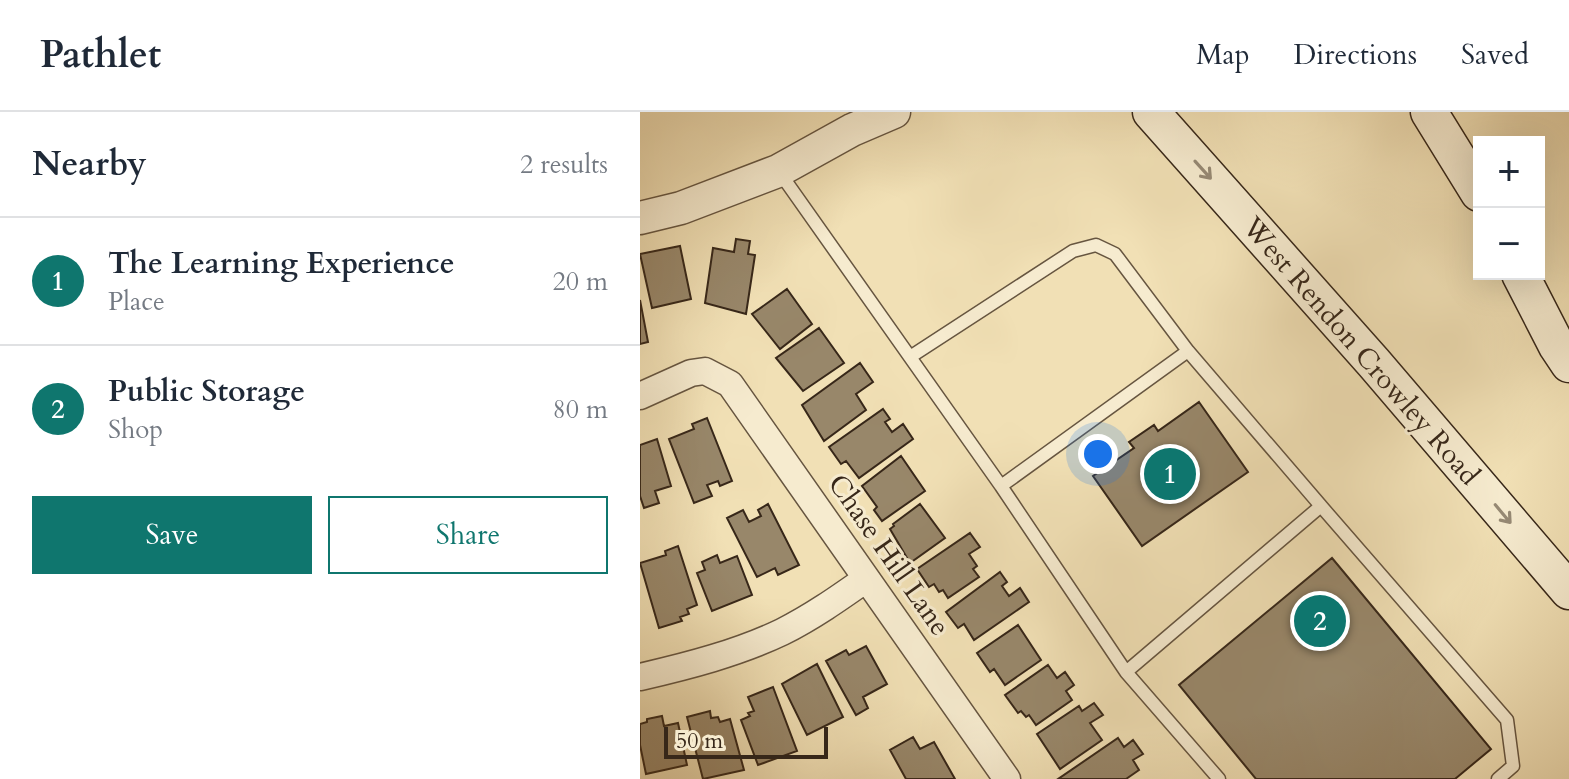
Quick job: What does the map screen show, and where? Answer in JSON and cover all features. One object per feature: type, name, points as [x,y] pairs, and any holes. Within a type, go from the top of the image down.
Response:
[{"type":"main road","name":"West Rendon Crowley Road","points":[[1151,112],[1374,363],[1569,591]]},
{"type":"main road","points":[[1429,112],[1473,183]]},
{"type":"main road","points":[[1523,280],[1569,364]]},
{"type":"street","points":[[640,218],[681,208],[778,171],[861,121],[894,112]]},
{"type":"street","name":"Chase Hill Lane","points":[[640,396],[691,373],[713,373],[730,384],[1007,779]]},
{"type":"street","points":[[640,677],[721,655],[782,632],[825,608],[866,579]]},
{"type":"lane","points":[[778,171],[1001,486],[1126,672],[1219,779]]},
{"type":"lane","points":[[910,357],[1073,251],[1096,245],[1115,254],[1188,351],[1507,720],[1513,766],[1498,779]]},
{"type":"lane","points":[[1001,486],[1188,351]]},
{"type":"lane","points":[[1126,672],[1321,506]]},
{"type":"building","points":[[736,239],[750,241],[748,254],[755,255],[746,314],[705,303],[713,248],[734,252]]},
{"type":"building","points":[[680,246],[691,299],[652,308],[640,254]]},
{"type":"building","points":[[787,289],[812,324],[780,349],[752,314]]},
{"type":"building","points":[[640,300],[648,342],[640,344]]},
{"type":"building","points":[[819,328],[844,363],[803,391],[776,358]]},
{"type":"building","points":[[860,363],[873,382],[856,394],[866,410],[824,441],[802,405]]},
{"type":"building","points":[[1199,402],[1248,472],[1142,546],[1093,476],[1134,448],[1129,442],[1154,425],[1158,431]]},
{"type":"building","points":[[883,409],[890,419],[885,422],[892,432],[903,424],[913,439],[859,478],[846,461],[841,464],[829,447]]},
{"type":"building","points":[[707,418],[732,481],[720,486],[718,481],[707,485],[712,496],[694,503],[669,439],[694,429],[692,424]]},
{"type":"building","points":[[657,439],[671,486],[655,491],[659,503],[644,508],[640,496],[640,445]]},
{"type":"building","points":[[901,456],[925,491],[882,521],[874,510],[877,507],[862,486]]},
{"type":"building","points":[[768,504],[799,565],[778,575],[775,568],[757,577],[727,518],[743,510],[749,522],[761,516],[758,510]]},
{"type":"building","points":[[920,504],[945,538],[910,563],[890,529]]},
{"type":"building","points":[[970,533],[980,547],[969,554],[977,566],[973,569],[979,577],[948,598],[934,584],[929,587],[917,569]]},
{"type":"building","points":[[678,546],[697,605],[687,609],[689,614],[680,617],[682,621],[659,628],[640,563],[666,555],[665,551]]},
{"type":"building","points":[[717,555],[720,563],[737,556],[752,595],[712,611],[697,573],[705,570],[702,562]]},
{"type":"building","points":[[1332,558],[1491,749],[1455,779],[1256,779],[1179,685]]},
{"type":"building","points":[[1000,572],[1007,582],[1002,586],[1009,596],[1020,588],[1029,602],[974,640],[964,624],[958,628],[946,612]]},
{"type":"building","points":[[1018,625],[1041,660],[1005,685],[994,669],[990,672],[977,653]]},
{"type":"building","points":[[866,646],[887,684],[863,697],[868,708],[856,715],[826,661],[846,650],[849,655]]},
{"type":"building","points":[[817,664],[843,717],[807,735],[782,684]]},
{"type":"building","points":[[1048,665],[1057,678],[1065,672],[1074,685],[1066,691],[1072,700],[1036,725],[1029,715],[1026,717],[1021,711],[1018,713],[1005,695]]},
{"type":"building","points":[[773,687],[797,751],[758,765],[741,720],[754,711],[748,697]]},
{"type":"building","points":[[1094,703],[1103,715],[1090,723],[1102,740],[1060,769],[1037,734],[1079,706],[1082,711]]},
{"type":"building","points":[[710,711],[711,718],[718,717],[720,722],[730,719],[744,770],[703,779],[687,717]]},
{"type":"building","points":[[662,716],[664,726],[678,723],[687,765],[646,774],[640,745],[640,724]]},
{"type":"building","points":[[913,737],[920,749],[934,742],[955,779],[906,779],[890,750]]},
{"type":"building","points":[[1118,738],[1124,747],[1133,740],[1143,754],[1133,760],[1139,770],[1126,779],[1058,779]]},
{"type":"place","name":"The Learning Experience","points":[[1170,474]]},
{"type":"place","name":"Public Storage","points":[[1320,621]]}]
